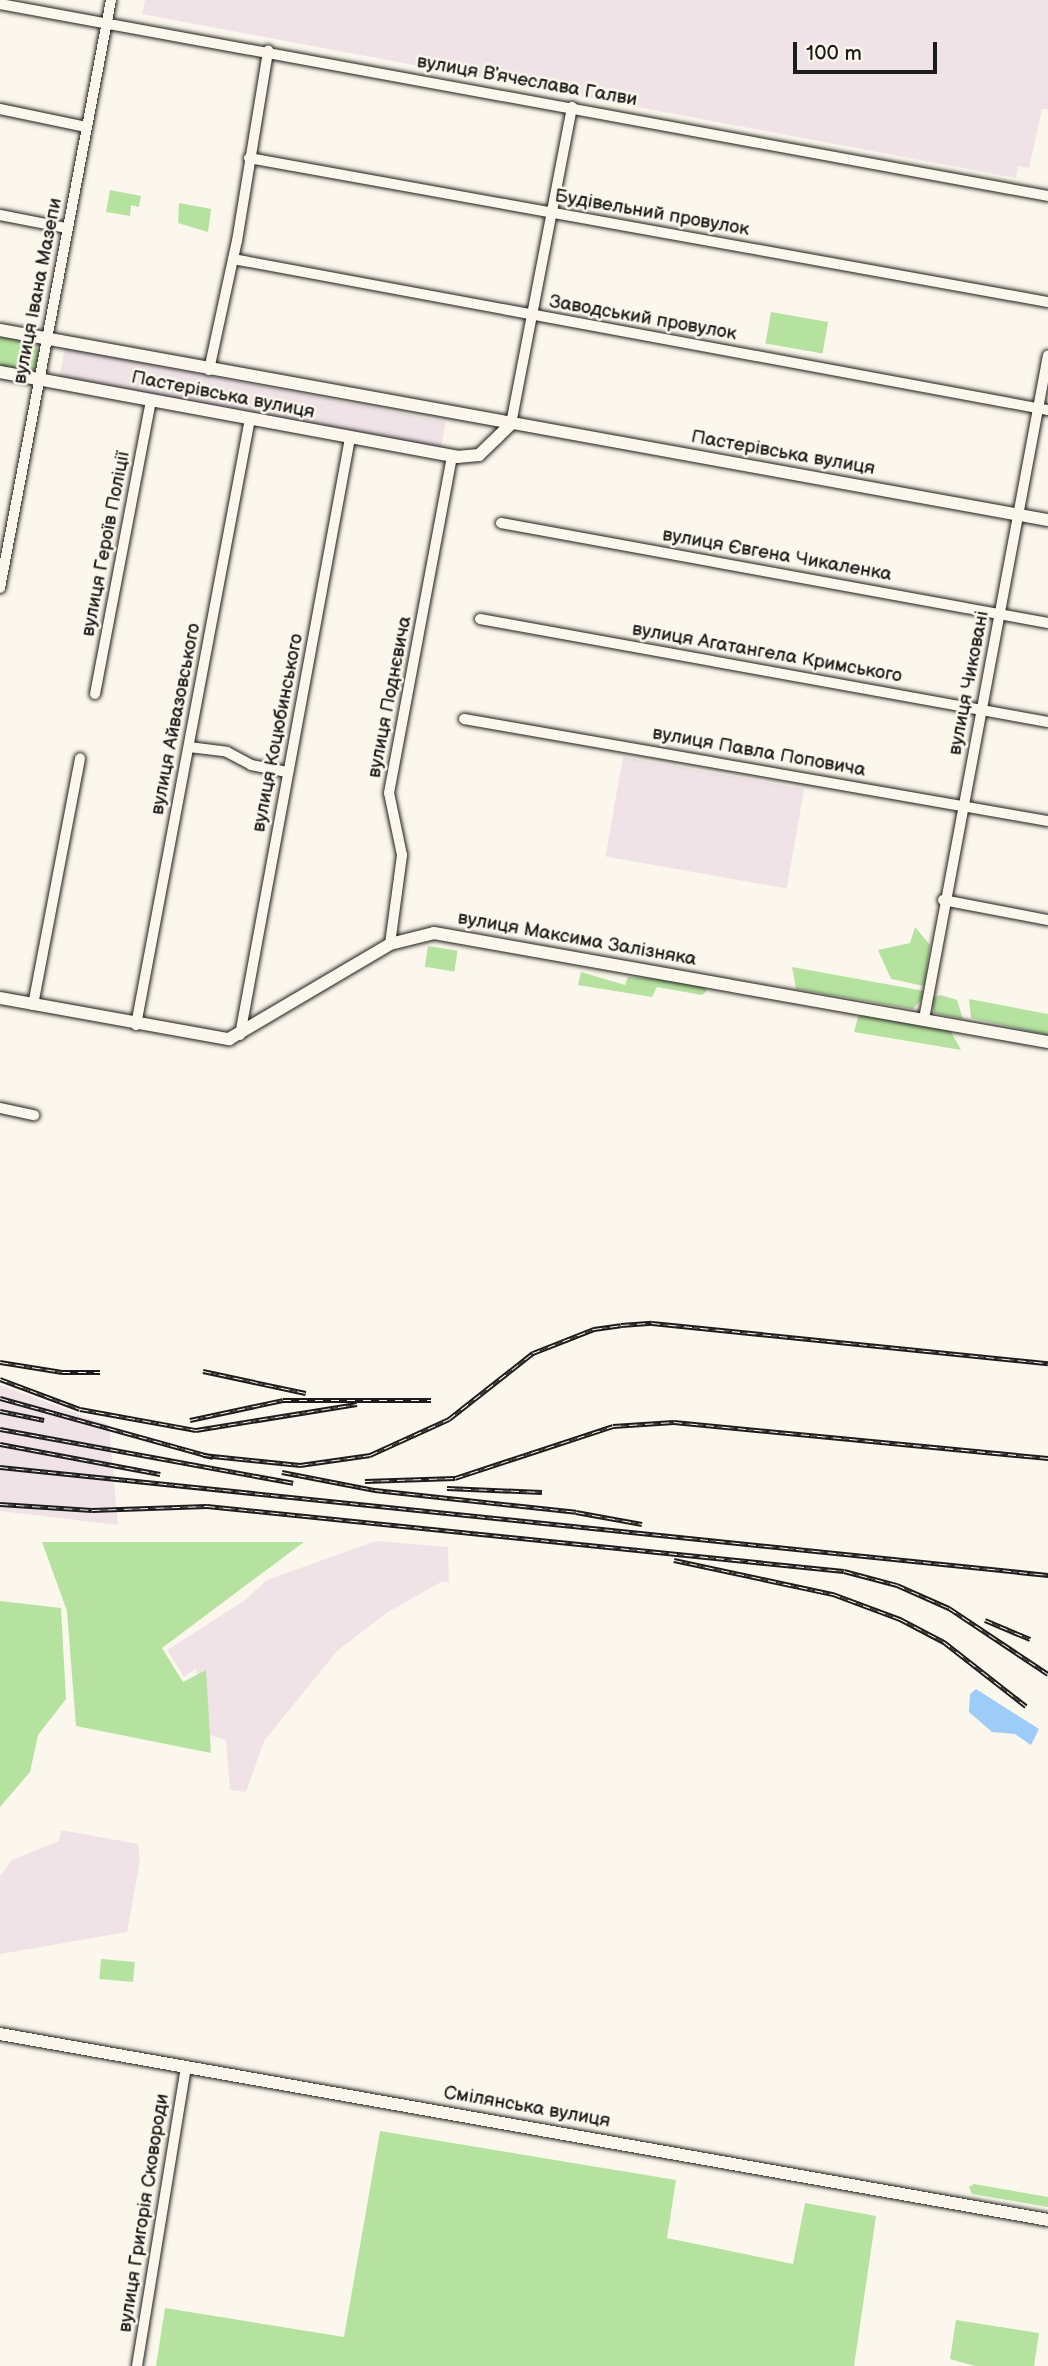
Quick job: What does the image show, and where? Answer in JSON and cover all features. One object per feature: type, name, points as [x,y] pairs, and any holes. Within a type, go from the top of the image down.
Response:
[{"type":"main road","name":"Пастерівська вулиця","points":[[0,330],[1048,520]]},
{"type":"main road","name":"Пастерівська вулиця","points":[[0,372],[452,456],[479,455],[511,424]]},
{"type":"main road","name":"вулиця Максима Залізняка","points":[[0,998],[217,1040],[240,1035],[390,944],[434,933],[1048,1042]]},
{"type":"main road","name":"Смілянська вулиця","points":[[0,2034],[1048,2220]]},
{"type":"street","name":"вулиця Івана Мазепи","points":[[0,588],[111,0]]},
{"type":"street","name":"вулиця Вʼячеслава Галви","points":[[0,4],[1048,195]]},
{"type":"street","points":[[209,370],[233,259],[268,51]]},
{"type":"street","points":[[511,424],[572,107]]},
{"type":"street","points":[[0,109],[86,127]]},
{"type":"street","name":"Будівельний провулок","points":[[249,158],[1048,302]]},
{"type":"street","points":[[0,215],[66,228]]},
{"type":"street","name":"Заводський провулок","points":[[233,259],[1044,409]]},
{"type":"street","name":"вулиця Чиковані","points":[[924,1019],[943,900],[1001,614],[1018,514],[1044,409],[1048,355]]},
{"type":"street","name":"вулиця Героїв Поліції","points":[[95,694],[151,400]]},
{"type":"street","name":"вулиця Айвазовського","points":[[136,1025],[250,419]]},
{"type":"street","name":"вулиця Коцюбинського","points":[[240,1035],[350,438]]},
{"type":"street","name":"вулиця Поднєвича","points":[[390,944],[402,855],[389,793],[452,456]]},
{"type":"street","name":"вулиця Євгена Чикаленка","points":[[500,523],[1048,623]]},
{"type":"street","name":"вулиця Агатангела Кримського","points":[[480,619],[1048,722]]},
{"type":"street","name":"вулиця Павла Поповича","points":[[464,719],[1048,821]]},
{"type":"street","points":[[189,747],[227,752],[251,765],[288,772]]},
{"type":"street","points":[[33,1005],[80,758]]},
{"type":"street","points":[[943,900],[1048,920]]},
{"type":"street","points":[[0,1108],[34,1115]]},
{"type":"street","name":"вулиця Григорія Сковороди","points":[[137,2366],[186,2066]]},
{"type":"shaded area","points":[[145,0],[1048,0],[1048,109],[1042,109],[1029,168],[1018,166],[1016,178],[142,14]]},
{"type":"shaded area","points":[[65,348],[446,422],[440,451],[59,377]]},
{"type":"shaded area","points":[[623,757],[804,789],[787,888],[605,856]]},
{"type":"shaded area","points":[[0,1385],[109,1425],[118,1525],[0,1511]]},
{"type":"shaded area","points":[[376,1541],[448,1547],[449,1582],[441,1582],[388,1612],[337,1651],[264,1741],[246,1792],[230,1790],[226,1740],[208,1734],[196,1669],[184,1677],[167,1650],[244,1601],[267,1580]]},
{"type":"shaded area","points":[[61,1830],[138,1844],[140,1861],[127,1932],[0,1954],[0,1876],[12,1860],[59,1841]]},
{"type":"green space","points":[[110,190],[141,196],[139,207],[131,205],[130,216],[106,212]]},
{"type":"green space","points":[[179,203],[211,209],[208,232],[178,223]]},
{"type":"green space","points":[[771,312],[828,322],[823,354],[765,344]]},
{"type":"green space","points":[[0,337],[34,343],[39,352],[35,369],[27,372],[0,367]]},
{"type":"green space","points":[[915,927],[930,945],[924,986],[891,979],[878,950],[910,943]]},
{"type":"green space","points":[[428,946],[458,951],[454,971],[425,967]]},
{"type":"green space","points":[[792,967],[924,991],[923,997],[913,1009],[796,989]]},
{"type":"green space","points":[[581,972],[625,985],[628,977],[665,979],[704,986],[707,991],[702,995],[657,987],[652,997],[578,985]]},
{"type":"green space","points":[[941,995],[957,1000],[963,1019],[934,1013],[931,998]]},
{"type":"green space","points":[[969,999],[1048,1014],[1048,1035],[971,1018]]},
{"type":"green space","points":[[864,1014],[950,1030],[961,1050],[854,1032],[858,1017]]},
{"type":"green space","points":[[42,1542],[304,1542],[162,1648],[183,1682],[206,1670],[211,1753],[76,1726],[67,1611]]},
{"type":"green space","points":[[0,1601],[61,1608],[66,1699],[38,1735],[30,1772],[0,1807]]},
{"type":"green space","points":[[101,1959],[135,1962],[133,1982],[99,1979]]},
{"type":"green space","points":[[380,2131],[676,2180],[667,2238],[793,2264],[805,2203],[876,2216],[854,2366],[156,2366],[165,2308],[344,2337]]},
{"type":"green space","points":[[974,2184],[1048,2197],[1048,2207],[972,2194],[969,2187]]},
{"type":"green space","points":[[956,2320],[1039,2333],[1034,2366],[975,2366],[950,2359]]},
{"type":"water","points":[[976,1689],[1039,1729],[1031,1745],[1015,1734],[992,1732],[969,1712],[970,1694]]},
{"type":"railway","points":[[203,1455],[300,1465],[370,1455],[449,1419],[533,1353],[594,1329],[621,1325],[652,1323],[1048,1363]]},
{"type":"railway","points":[[0,1362],[62,1372],[100,1372]]},
{"type":"railway","points":[[203,1371],[306,1393]]},
{"type":"railway","points":[[0,1379],[80,1409],[196,1430],[357,1404]]},
{"type":"railway","points":[[0,1398],[213,1457]]},
{"type":"railway","points":[[190,1420],[283,1400],[431,1400]]},
{"type":"railway","points":[[0,1411],[44,1420]]},
{"type":"railway","points":[[365,1481],[455,1478],[613,1426],[674,1422],[1048,1458]]},
{"type":"railway","points":[[0,1429],[293,1483]]},
{"type":"railway","points":[[0,1444],[160,1474]]},
{"type":"railway","points":[[0,1467],[1048,1575]]},
{"type":"railway","points":[[282,1472],[375,1490],[576,1512],[642,1524]]},
{"type":"railway","points":[[447,1488],[542,1492]]},
{"type":"railway","points":[[0,1504],[92,1510],[207,1506],[844,1571],[897,1585],[949,1608],[1048,1674]]},
{"type":"railway","points":[[674,1560],[833,1594],[900,1619],[944,1642],[1026,1706]]},
{"type":"railway","points":[[985,1620],[1030,1639]]}]
